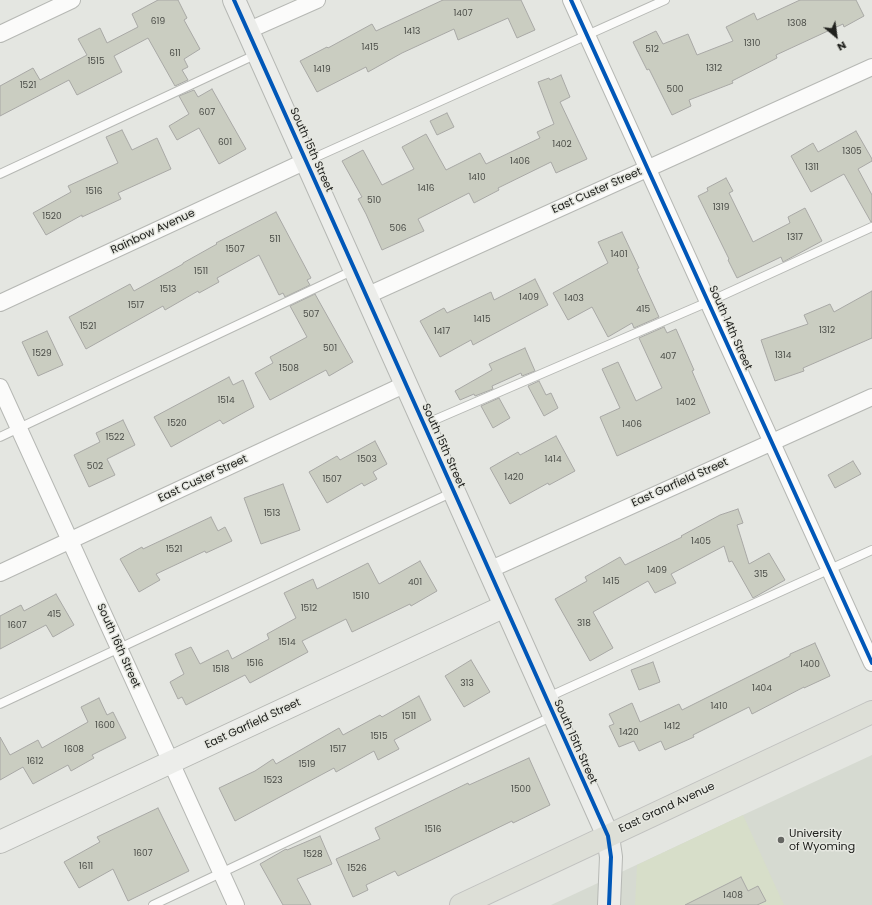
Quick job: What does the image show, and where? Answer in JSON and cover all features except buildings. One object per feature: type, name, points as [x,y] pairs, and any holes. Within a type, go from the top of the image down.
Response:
[{"type":"main road","name":"South 15th Street","points":[[234,0],[608,836],[611,857],[609,905]]},
{"type":"main road","name":"East Garfield Street","points":[[0,842],[505,606]]},
{"type":"main road","name":"East Grand Avenue","points":[[461,905],[872,712]]},
{"type":"street","points":[[0,34],[72,0]]},
{"type":"street","points":[[247,31],[317,0]]},
{"type":"street","name":"South 14th Street","points":[[571,0],[872,663]]},
{"type":"street","name":"East Custer Street","points":[[366,296],[872,67]]},
{"type":"street","name":"Rainbow Avenue","points":[[0,303],[306,161]]},
{"type":"street","name":"East Custer Street","points":[[0,573],[406,384]]},
{"type":"street","name":"South 16th Street","points":[[0,387],[236,905]]},
{"type":"street","name":"East Garfield Street","points":[[489,570],[872,397]]},
{"type":"lane","points":[[306,161],[665,0]]},
{"type":"lane","points":[[0,174],[258,54]]},
{"type":"lane","points":[[424,425],[708,302],[872,228]]},
{"type":"lane","points":[[0,437],[355,270]]},
{"type":"lane","points":[[0,704],[454,492]]},
{"type":"lane","points":[[153,905],[221,873],[550,707],[829,569],[872,550]]},
{"type":"shaded area","name":"University of Wyoming","points":[[872,755],[872,905],[551,905],[743,815]]},
{"type":"green space","points":[[743,815],[784,905],[635,905],[637,865]]},
{"type":"cycle path","points":[[234,0],[608,836],[611,857],[609,905]]},
{"type":"cycle path","points":[[571,0],[872,663]]},
{"type":"place","name":"University of Wyoming","points":[[781,840]]}]
